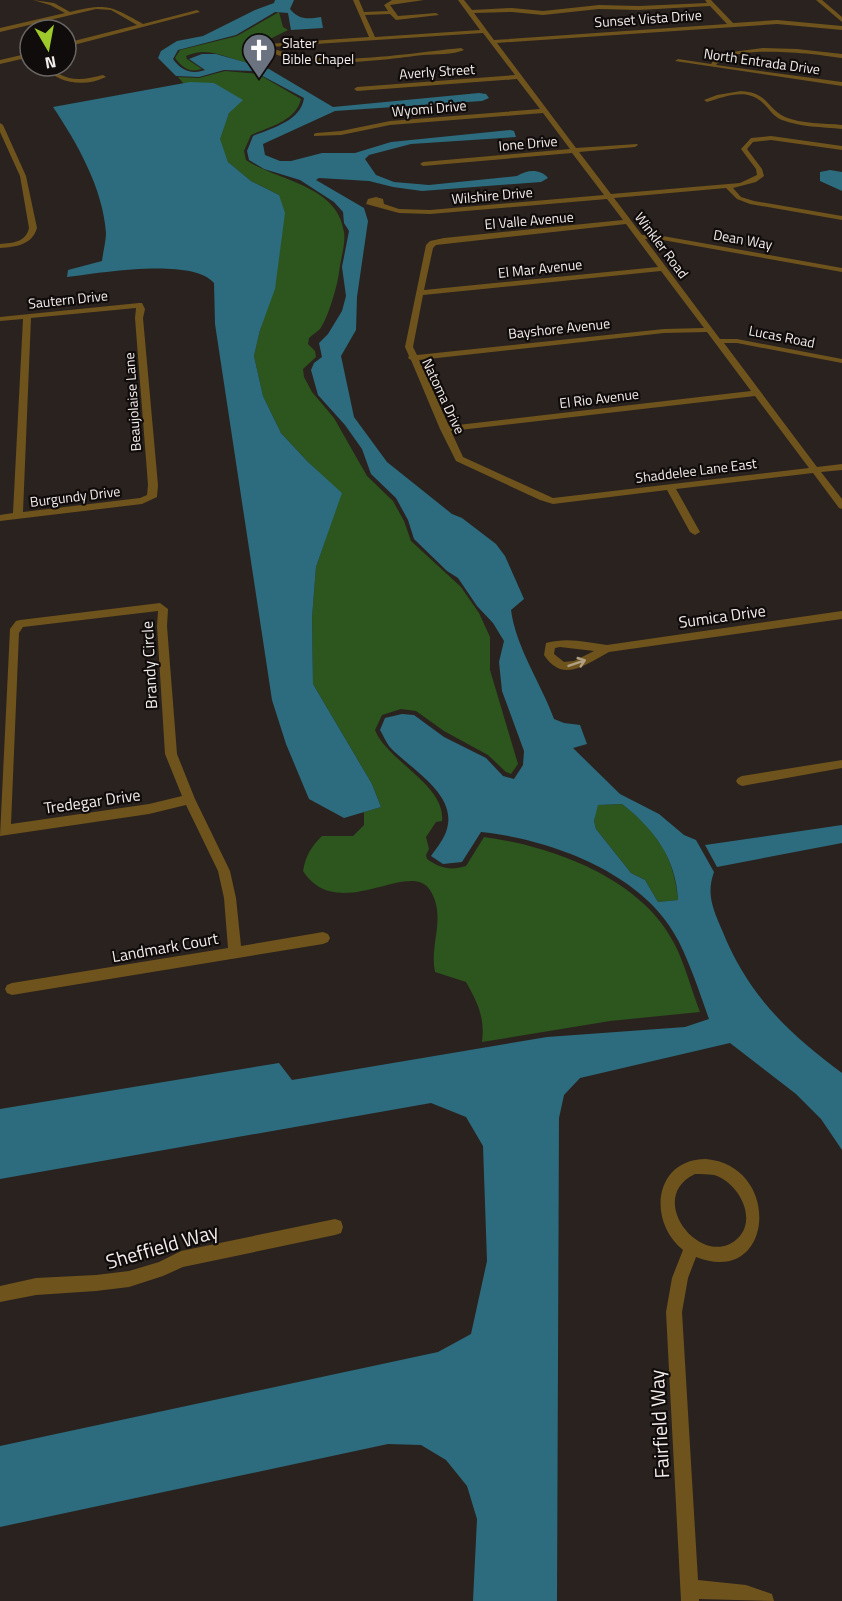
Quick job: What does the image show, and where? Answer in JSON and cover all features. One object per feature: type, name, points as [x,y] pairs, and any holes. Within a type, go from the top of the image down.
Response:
[{"type":"street","points":[[36,0],[52,4],[69,14]]},
{"type":"street","points":[[356,0],[373,39]]},
{"type":"street","points":[[422,0],[387,3],[390,12],[396,18],[436,15]]},
{"type":"street","name":"Winkler Road","points":[[461,0],[842,506]]},
{"type":"street","points":[[819,0],[842,20]]},
{"type":"street","points":[[470,12],[512,10],[543,13],[599,7],[639,8],[710,2],[731,25]]},
{"type":"street","points":[[0,30],[96,7],[108,8],[142,26]]},
{"type":"street","points":[[431,8],[439,22]]},
{"type":"street","points":[[78,42],[197,12]]},
{"type":"street","points":[[362,14],[390,12]]},
{"type":"street","name":"Sunset Vista Drive","points":[[492,42],[789,21],[842,28]]},
{"type":"street","points":[[461,50],[307,60],[274,52],[267,46],[484,31]]},
{"type":"street","points":[[395,38],[404,54]]},
{"type":"street","points":[[457,43],[465,57]]},
{"type":"street","points":[[712,66],[719,57],[741,53],[794,50],[842,56]]},
{"type":"street","points":[[0,62],[18,58]]},
{"type":"street","name":"North Entrada Drive","points":[[678,61],[842,84]]},
{"type":"street","points":[[59,78],[84,82],[103,77]]},
{"type":"street","name":"Averly Street","points":[[357,89],[518,77]]},
{"type":"street","points":[[706,100],[731,93],[755,96],[776,114],[786,119],[842,127]]},
{"type":"street","name":"Wyomi Drive","points":[[316,135],[341,133],[382,124],[544,111]]},
{"type":"street","points":[[0,125],[24,176],[33,228],[29,238],[19,243],[0,246]]},
{"type":"street","name":"Wilshire Drive","points":[[378,205],[399,211],[430,212],[727,186],[748,183],[761,176],[759,169],[744,149],[751,140],[771,138],[842,148]]},
{"type":"street","name":"Ione Drive","points":[[423,164],[635,145]]},
{"type":"street","points":[[727,186],[739,198],[752,203],[842,218]]},
{"type":"street","name":"El Valle Avenue","points":[[433,243],[628,222]]},
{"type":"street","name":"Dean Way","points":[[639,237],[657,237],[842,270]]},
{"type":"street","name":"Natoma Drive","points":[[433,243],[429,247],[409,342],[412,358],[444,429],[459,459],[466,464],[553,501]]},
{"type":"street","name":"El Mar Avenue","points":[[420,293],[663,269]]},
{"type":"street","name":"Sautern Drive","points":[[0,319],[139,305]]},
{"type":"street","name":"Beaujolaise Lane","points":[[139,305],[152,497]]},
{"type":"street","points":[[18,516],[27,316]]},
{"type":"street","name":"Bayshore Avenue","points":[[412,358],[664,331],[709,330]]},
{"type":"street","name":"Lucas Road","points":[[717,341],[737,341],[842,361]]},
{"type":"street","name":"El Rio Avenue","points":[[444,429],[757,393]]},
{"type":"street","name":"Shaddelee Lane East","points":[[553,501],[842,467]]},
{"type":"street","points":[[670,487],[695,532]]},
{"type":"street","name":"Burgundy Drive","points":[[0,518],[128,503],[152,497]]},
{"type":"street","name":"Brandy Circle","points":[[2,830],[14,632],[20,624],[31,621],[55,621],[153,606],[163,609],[162,626],[171,754],[189,799],[224,872],[230,898],[235,952]]},
{"type":"street","name":"Sumica Drive","points":[[607,649],[842,615]]},
{"type":"street","points":[[742,781],[842,764]]},
{"type":"street","name":"Tredegar Drive","points":[[2,830],[150,809],[189,799]]},
{"type":"street","name":"Landmark Court","points":[[12,989],[323,938]]},
{"type":"street","points":[[695,1167],[715,1168],[732,1176],[746,1190],[753,1208],[754,1226],[747,1241],[734,1251],[713,1254],[692,1247],[672,1226],[667,1207],[669,1190],[679,1175],[695,1167]]},
{"type":"street","name":"Sheffield Way","points":[[0,1294],[39,1286],[104,1284],[146,1275],[164,1269],[181,1259],[335,1227]]},
{"type":"street","name":"Fairfield Way","points":[[690,1595],[674,1312],[677,1288],[692,1247]]},
{"type":"street","points":[[690,1595],[746,1594],[765,1601]]},
{"type":"green space","points":[[279,12],[283,27],[288,30],[254,47],[256,64],[204,52],[186,56],[202,69],[190,70],[175,58],[180,50],[237,36]]},
{"type":"green space","points":[[225,71],[258,74],[301,99],[294,113],[288,118],[251,135],[244,151],[246,160],[319,194],[331,204],[339,216],[344,232],[344,247],[334,294],[323,324],[309,338],[308,344],[315,351],[316,357],[303,369],[304,377],[312,392],[334,418],[367,476],[393,501],[404,521],[411,541],[461,587],[479,613],[490,637],[490,670],[518,764],[511,774],[488,755],[444,731],[416,711],[401,709],[382,715],[375,730],[391,752],[426,785],[441,808],[442,821],[436,822],[426,837],[429,849],[427,859],[445,868],[466,866],[484,837],[510,841],[565,857],[617,883],[640,900],[659,920],[674,943],[700,1012],[610,1021],[482,1042],[480,1011],[466,982],[435,972],[437,910],[430,890],[420,882],[407,881],[353,892],[335,892],[318,886],[303,871],[310,852],[322,836],[353,836],[364,825],[364,812],[381,807],[372,784],[313,684],[312,618],[316,567],[341,494],[281,433],[263,396],[254,356],[260,330],[279,195],[251,181],[228,162],[219,139],[229,113],[214,83],[183,83],[178,77],[199,78]]},
{"type":"green space","points":[[622,804],[645,824],[661,845],[672,870],[678,900],[658,902],[645,880],[631,873],[596,829],[594,821],[597,805]]},
{"type":"water","points":[[275,0],[294,0],[290,9],[293,13],[304,18],[321,17],[323,28],[291,30],[288,13],[275,12],[236,35],[178,50],[173,59],[183,69],[191,72],[205,70],[189,59],[202,54],[216,54],[269,69],[333,107],[479,93],[486,94],[489,98],[482,101],[335,111],[263,144],[265,155],[280,161],[291,161],[322,153],[355,153],[391,142],[510,130],[514,131],[516,137],[411,144],[369,155],[365,159],[376,175],[394,182],[429,185],[517,176],[533,171],[548,178],[541,182],[422,191],[369,181],[319,178],[316,180],[364,208],[368,221],[357,297],[356,330],[341,356],[354,417],[387,462],[452,514],[462,518],[496,544],[505,556],[524,599],[511,610],[518,638],[554,719],[580,725],[587,744],[573,748],[620,794],[659,814],[684,835],[696,840],[714,872],[711,894],[716,915],[732,953],[744,974],[757,993],[787,1027],[842,1073],[842,1150],[821,1119],[796,1094],[730,1043],[580,1078],[564,1095],[559,1118],[557,1601],[473,1601],[477,1519],[467,1486],[446,1460],[421,1445],[388,1444],[0,1527],[0,1446],[438,1352],[471,1334],[487,1261],[483,1146],[466,1117],[431,1103],[0,1179],[0,1109],[279,1063],[292,1080],[547,1037],[685,1027],[709,1019],[679,942],[664,918],[644,897],[620,879],[566,852],[508,836],[481,832],[462,862],[443,864],[431,856],[446,832],[448,818],[446,806],[430,783],[389,746],[380,730],[385,718],[402,714],[414,715],[444,737],[486,758],[503,776],[514,779],[523,765],[524,751],[502,691],[499,662],[504,641],[458,578],[447,571],[414,539],[408,520],[396,498],[371,474],[362,449],[345,425],[318,395],[311,370],[314,363],[322,357],[319,343],[328,334],[342,311],[346,296],[342,267],[349,231],[344,223],[343,212],[334,202],[300,180],[264,169],[249,160],[247,151],[253,136],[277,127],[292,118],[302,106],[304,98],[253,71],[224,70],[199,77],[176,76],[158,58],[161,51],[177,41],[203,36],[274,3]],"holes":[[[622,804],[653,834],[668,858],[673,871],[678,900],[658,902],[645,880],[631,873],[596,829],[594,821],[598,805]]]},
{"type":"water","points":[[190,82],[214,83],[243,100],[229,113],[220,139],[228,162],[251,181],[279,195],[285,213],[275,289],[260,330],[254,356],[263,396],[281,433],[342,493],[316,567],[312,618],[313,684],[372,784],[381,807],[344,818],[309,799],[286,744],[272,700],[215,324],[214,283],[203,275],[167,269],[122,270],[67,277],[68,270],[102,261],[106,233],[100,199],[94,183],[80,151],[53,107]]},
{"type":"water","points":[[830,170],[842,172],[842,191],[820,181],[820,172]]},
{"type":"water","points":[[842,825],[842,843],[717,867],[705,845]]},
{"type":"place","name":"Slater Bible Chapel","points":[[259,79]]}]
